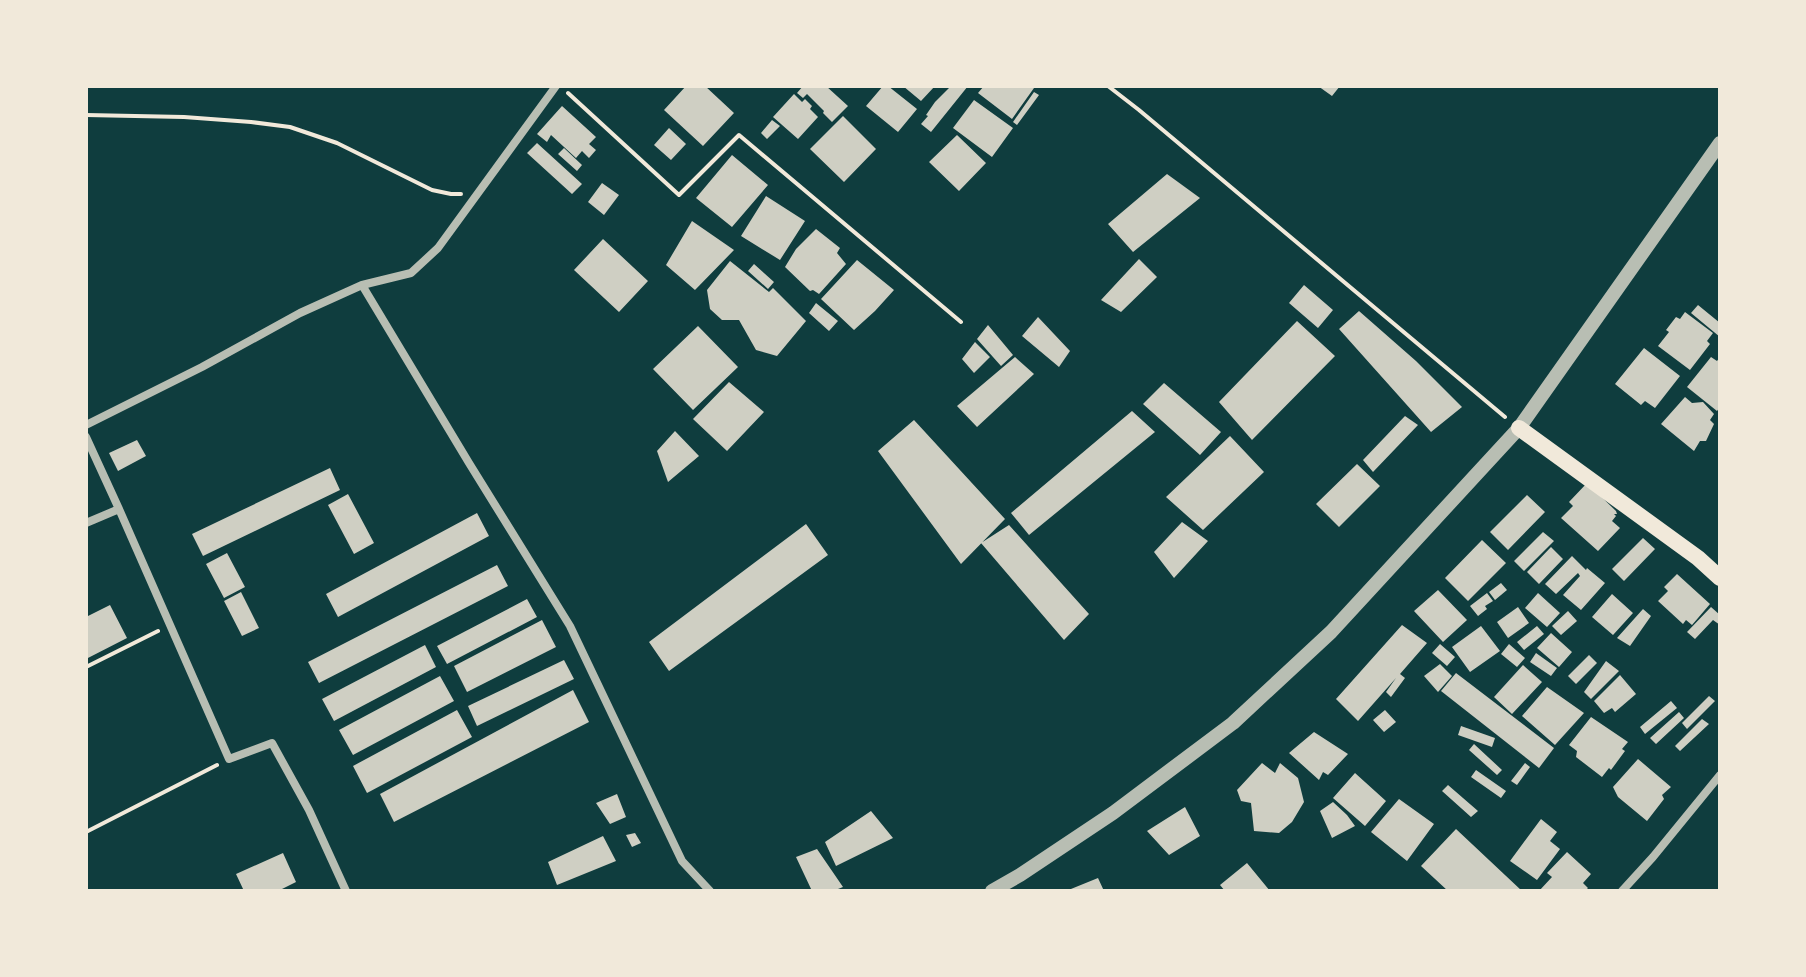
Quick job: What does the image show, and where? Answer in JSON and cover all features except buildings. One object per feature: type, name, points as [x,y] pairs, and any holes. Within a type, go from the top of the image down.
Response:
[{"type":"main road","points":[[1519,428],[1698,558],[1720,578]]},
{"type":"street","points":[[86,425],[202,367],[300,313],[362,285],[411,273],[438,248],[558,86]]},
{"type":"street","points":[[992,891],[1113,813],[1233,723],[1331,632],[1519,428],[1720,143]]},
{"type":"street","points":[[362,285],[570,626],[682,861],[710,891]]},
{"type":"street","points":[[86,437],[229,759],[272,743],[309,810],[346,891]]},
{"type":"street","points":[[86,523],[119,509]]},
{"type":"street","points":[[1622,891],[1720,775]]},
{"type":"path","points":[[558,86],[679,195],[739,135],[961,322]]},
{"type":"path","points":[[1108,86],[1519,428]]},
{"type":"path","points":[[86,115],[184,117],[290,127],[337,143],[432,190],[451,194],[478,193]]},
{"type":"path","points":[[86,667],[170,625]]},
{"type":"path","points":[[86,832],[229,759]]}]
